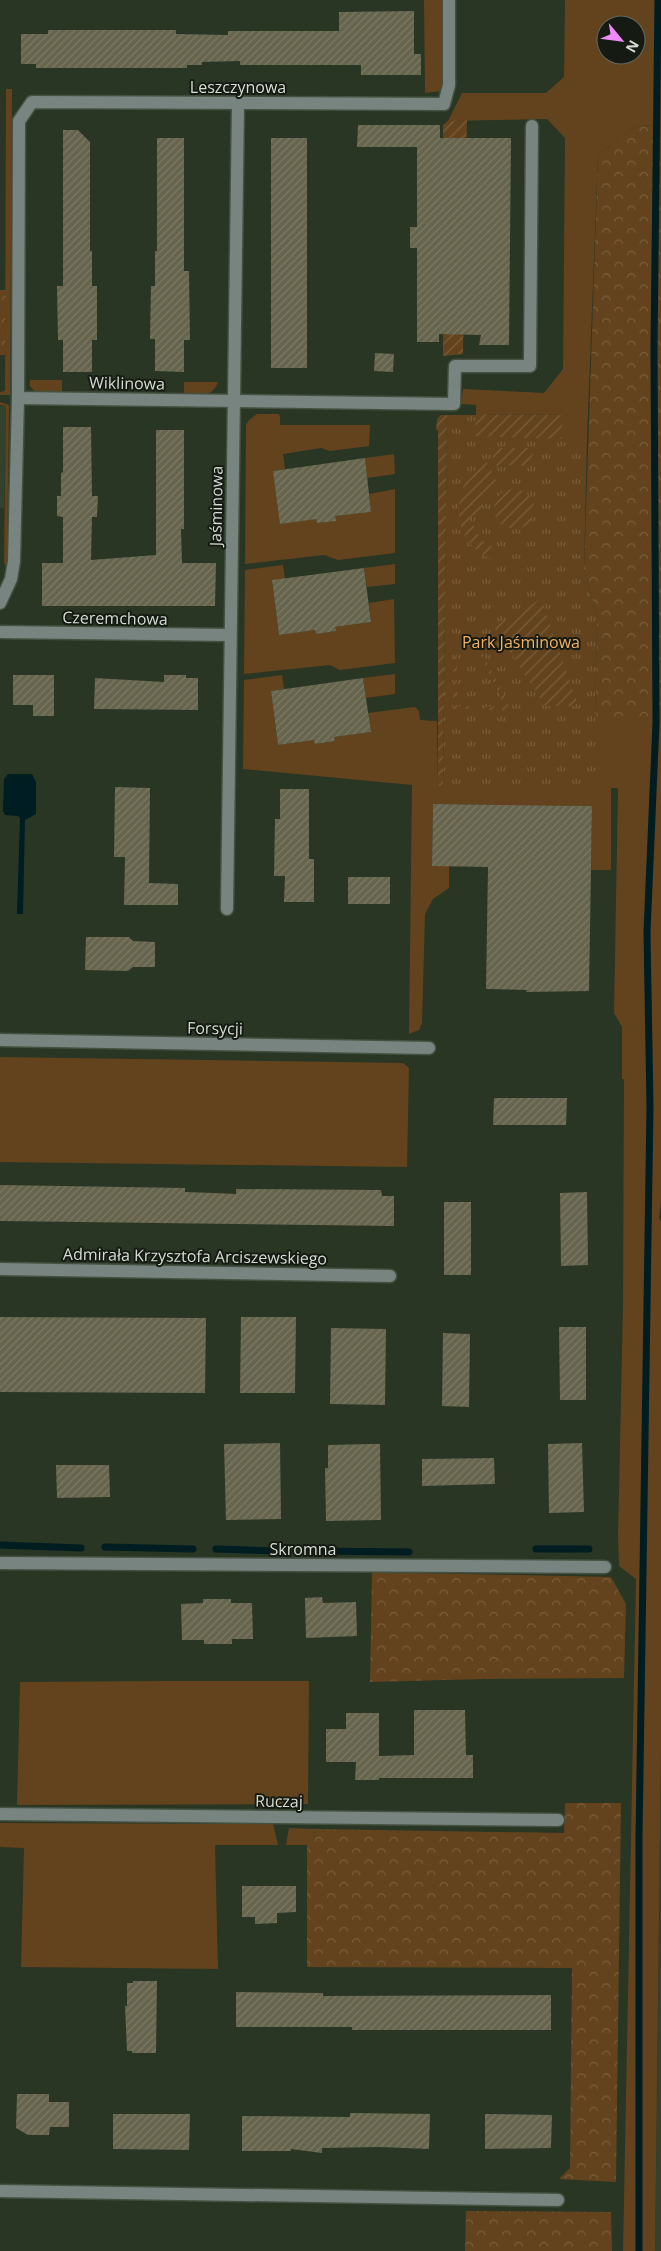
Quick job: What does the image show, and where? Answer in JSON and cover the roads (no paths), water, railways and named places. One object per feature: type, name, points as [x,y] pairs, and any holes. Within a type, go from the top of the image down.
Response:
[{"type":"street","name":"Leszczynowa","points":[[18,398],[19,121],[32,102],[444,104],[448,86],[449,0]]},
{"type":"street","name":"Jaśminowa","points":[[227,909],[238,104]]},
{"type":"street","name":"Wiklinowa","points":[[18,398],[454,404],[455,366],[530,366],[532,126]]},
{"type":"street","points":[[0,603],[11,579],[14,561],[18,398]]},
{"type":"street","name":"Czeremchowa","points":[[0,632],[230,635]]},
{"type":"street","name":"Forsycji","points":[[0,1040],[429,1048]]},
{"type":"street","name":"Admirała Krzysztofa Arciszewskiego","points":[[0,1269],[390,1276]]},
{"type":"street","name":"Skromna","points":[[0,1563],[605,1567]]},
{"type":"street","name":"Ruczaj","points":[[0,1814],[558,1820]]},
{"type":"street","points":[[0,2191],[558,2200]]},
{"type":"water","points":[[8,774],[32,774],[36,782],[36,814],[25,820],[23,914],[17,914],[20,818],[18,816],[5,815],[3,811],[4,779]]},
{"type":"waterway","points":[[639,2251],[639,1837],[650,1106],[647,932],[656,723],[654,347],[658,0]]},
{"type":"waterway","points":[[0,1545],[81,1548]]},
{"type":"waterway","points":[[105,1547],[193,1549]]},
{"type":"waterway","points":[[216,1549],[279,1551]]},
{"type":"waterway","points":[[536,1549],[589,1549]]},
{"type":"waterway","points":[[312,1551],[409,1552]]},
{"type":"park label","name":"Park Jaśminowa","points":[[521,642]]}]
